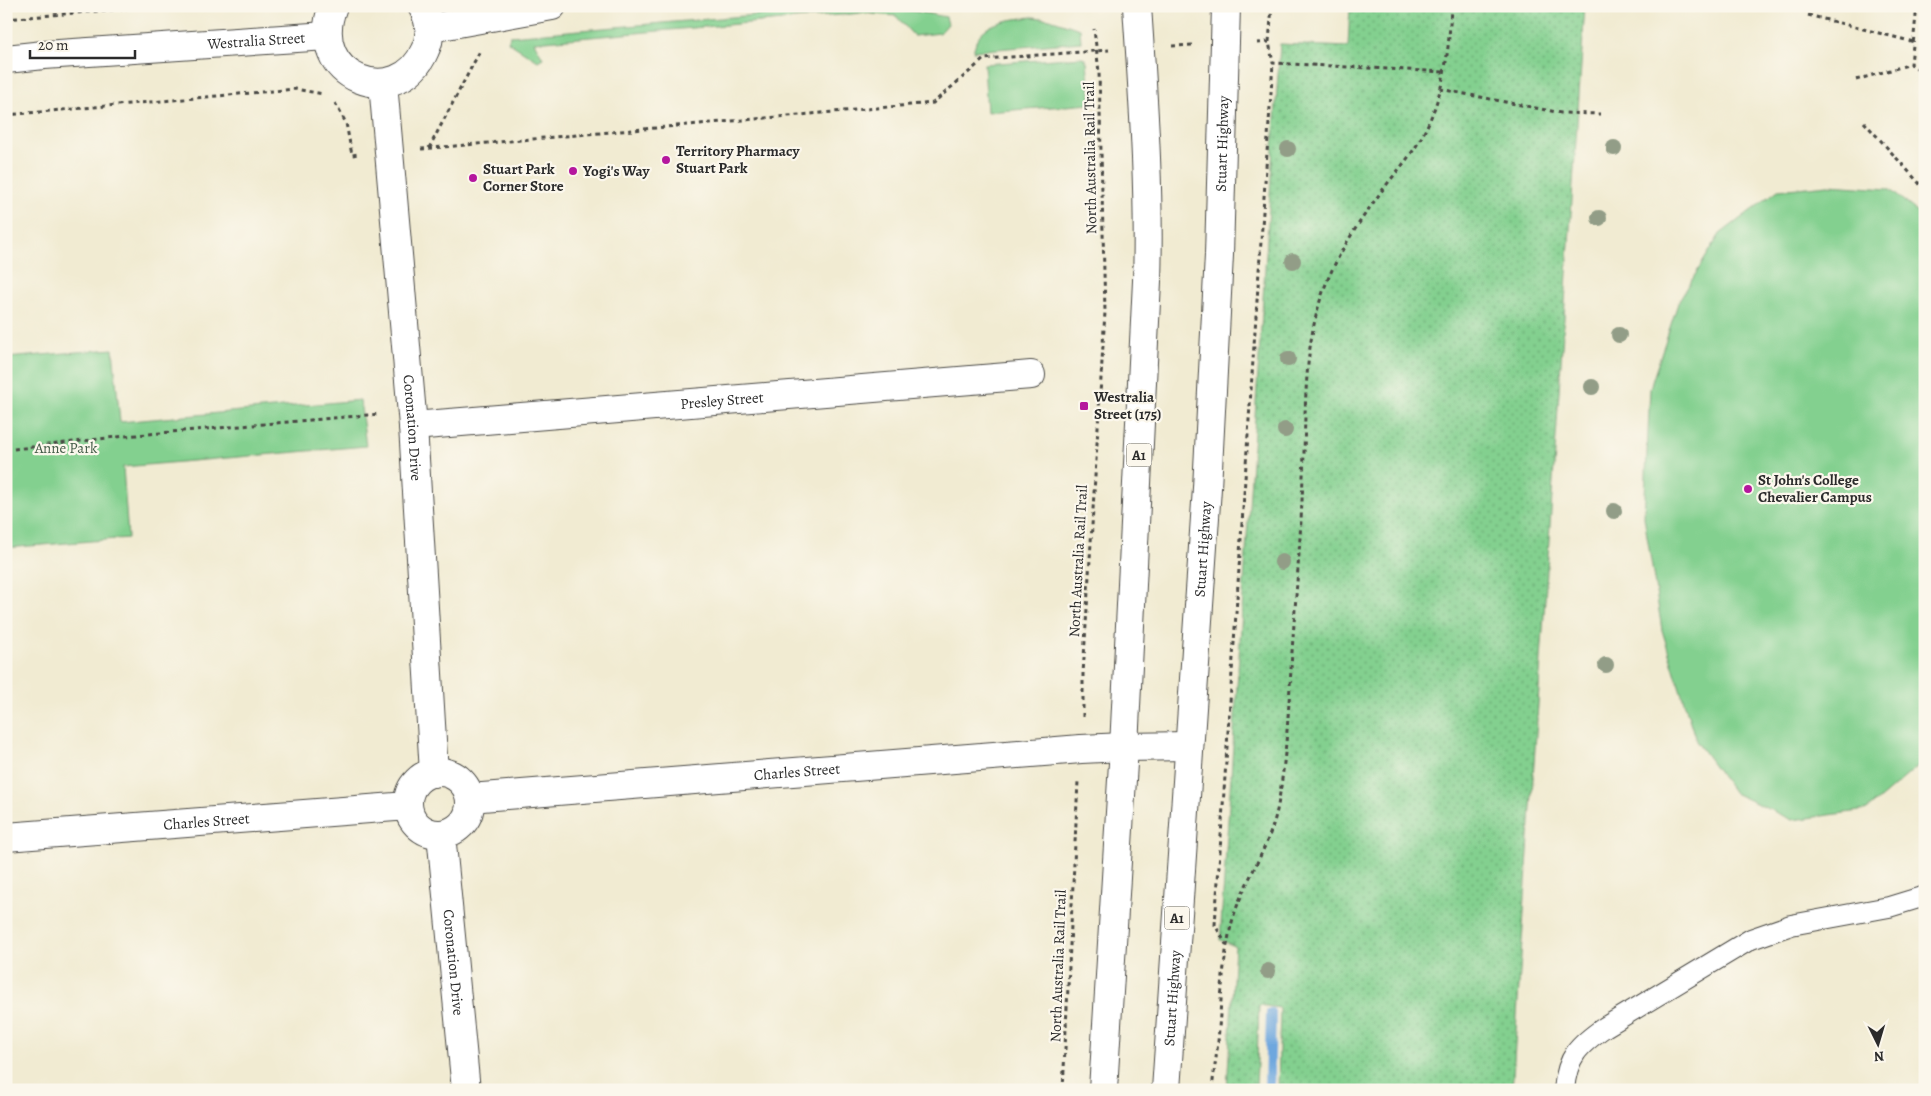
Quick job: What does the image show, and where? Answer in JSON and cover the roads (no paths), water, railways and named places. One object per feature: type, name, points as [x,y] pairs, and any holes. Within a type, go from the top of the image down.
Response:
[{"type":"main road","points":[[333,6],[328,20],[327,36],[331,52],[339,65],[352,76],[367,81],[383,83],[399,79],[412,70],[422,58],[428,44],[426,17],[477,20],[552,6]]},
{"type":"main road","name":"A1","points":[[1103,1090],[1124,748],[1149,227],[1137,6]]},
{"type":"main road","name":"Stuart Highway","points":[[1166,1090],[1207,488],[1219,255],[1226,6]]},
{"type":"main road","name":"Westralia Street","points":[[6,60],[44,55],[327,36]]},
{"type":"main road","name":"Coronation Drive","points":[[383,83],[411,418],[434,773]]},
{"type":"main road","name":"Presley Street","points":[[411,418],[1031,375]]},
{"type":"main road","name":"Charles Street","points":[[470,798],[1081,749],[1189,746]]},
{"type":"main road","points":[[434,773],[453,775],[461,781],[470,798],[470,806],[464,822],[450,832],[441,834],[423,830],[416,823],[408,806],[408,797],[412,788],[425,776],[434,773]]},
{"type":"main road","name":"Charles Street","points":[[6,837],[408,806]]},
{"type":"main road","name":"Coronation Drive","points":[[441,834],[466,1090]]},
{"type":"lane","points":[[1564,1090],[1567,1068],[1572,1057],[1587,1039],[1605,1026],[1739,945],[1777,929],[1889,907],[1925,896]]},
{"type":"waterway","points":[[1269,1090],[1271,1013]]},
{"type":"place","name":"Territory Pharmacy Stuart Park","points":[[666,160]]},
{"type":"place","name":"Yogi's Way","points":[[573,171]]},
{"type":"place","name":"Stuart Park Corner Store","points":[[473,178]]},
{"type":"place","name":"Westralia Street (175)","points":[[1084,406]]},
{"type":"place","name":"St John's College Chevalier Campus","points":[[1748,489]]},
{"type":"park label","name":"Anne Park","points":[[66,448]]}]
